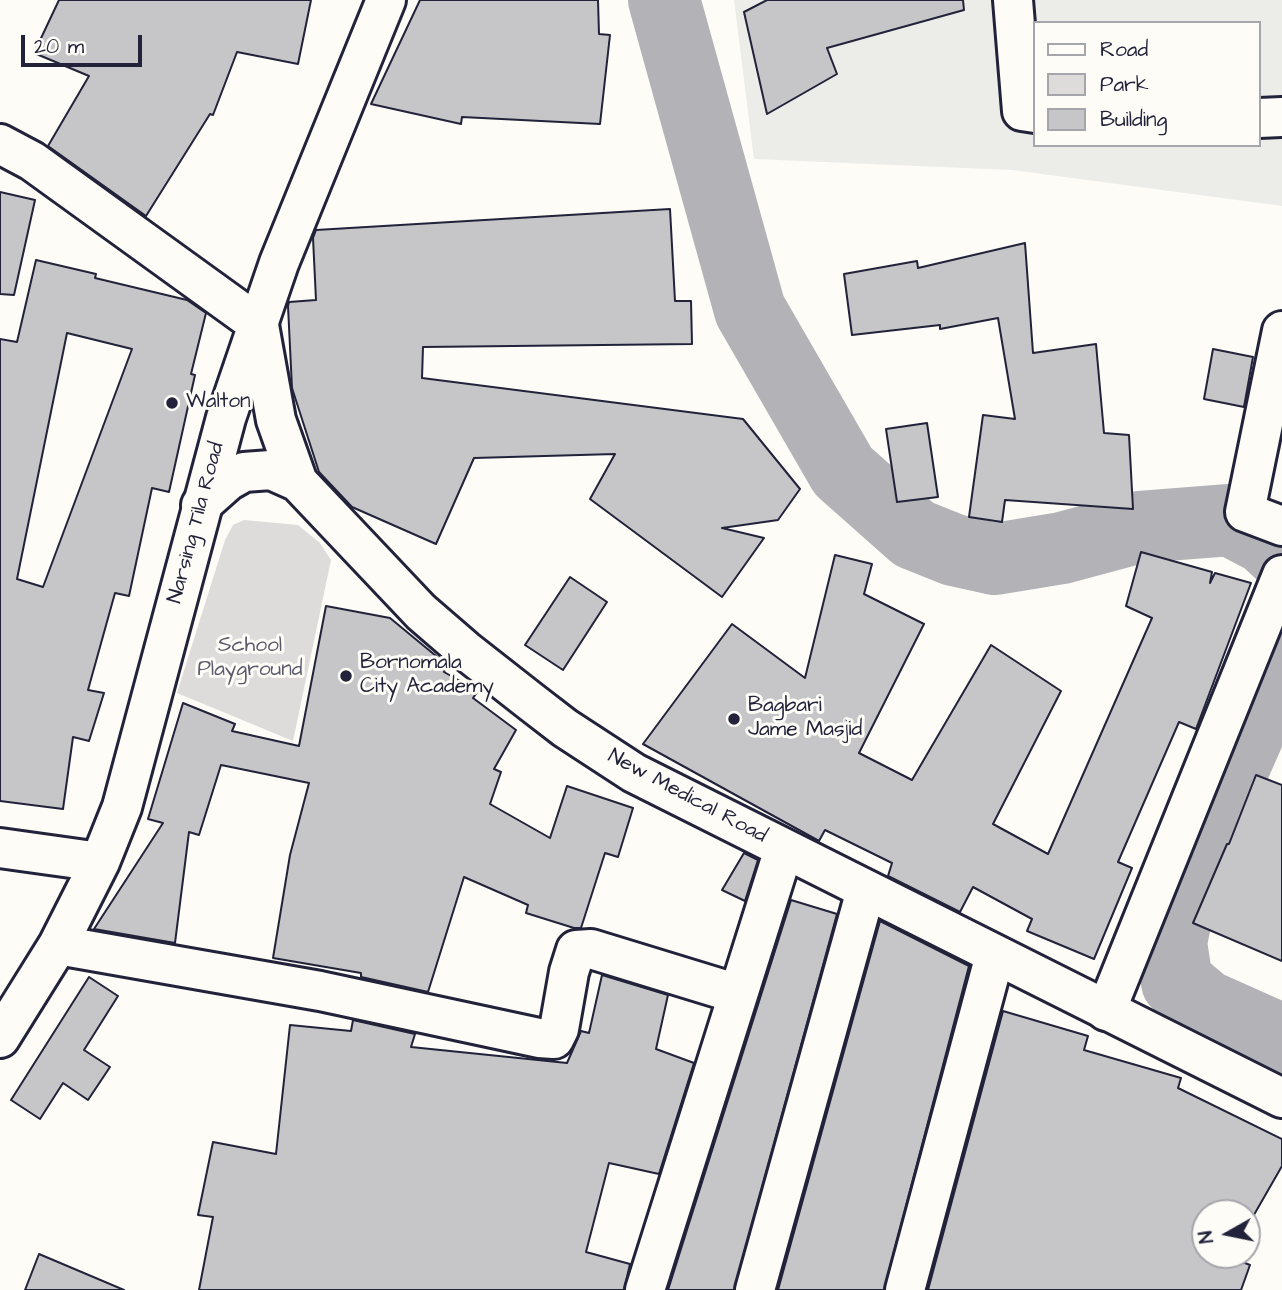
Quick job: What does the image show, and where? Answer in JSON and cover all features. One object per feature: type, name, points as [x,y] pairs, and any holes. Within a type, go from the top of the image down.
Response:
[{"type":"street","name":"Narsing Tila Road","points":[[0,1038],[58,945],[100,862],[122,807],[226,418],[279,263],[386,0]]},
{"type":"street","points":[[1013,0],[1022,111],[1034,113]]},
{"type":"street","points":[[1261,118],[1282,117]]},
{"type":"street","points":[[0,144],[32,161],[259,325]]},
{"type":"street","name":"New Medical Road","points":[[259,325],[278,428],[298,482],[421,612],[539,708],[634,773],[1282,1098]]},
{"type":"street","points":[[1282,331],[1245,512],[1282,526]]},
{"type":"street","points":[[201,505],[228,481],[244,472],[271,470],[298,482]]},
{"type":"street","points":[[1106,1012],[1281,579]]},
{"type":"street","points":[[0,848],[100,862]]},
{"type":"street","points":[[645,1290],[784,849]]},
{"type":"street","points":[[755,1290],[866,890]]},
{"type":"street","points":[[58,945],[320,991],[539,1038],[554,1039],[559,1029],[569,972],[576,950],[591,949],[738,994]]},
{"type":"street","points":[[905,1290],[995,955]]},
{"type":"shaded area","points":[[734,0],[1282,0],[1282,206],[1012,170],[754,159]]},
{"type":"green space","name":"School Playground","points":[[244,520],[298,525],[320,543],[331,560],[293,741],[177,693],[225,540],[233,525]]},
{"type":"building","points":[[59,0],[311,0],[298,64],[237,52],[213,115],[210,114],[146,216],[48,146],[89,76],[34,53]]},
{"type":"building","points":[[420,0],[598,0],[599,34],[610,35],[600,124],[462,117],[461,124],[371,104]]},
{"type":"building","points":[[767,0],[963,0],[964,10],[827,48],[837,74],[767,114],[744,12]]},
{"type":"building","points":[[0,192],[35,200],[14,295],[0,294]]},
{"type":"building","points":[[670,209],[675,301],[691,301],[692,344],[423,347],[422,378],[743,419],[800,489],[778,520],[722,528],[764,538],[722,597],[590,499],[615,454],[474,458],[436,544],[352,507],[319,472],[292,388],[288,306],[289,302],[316,300],[313,238],[316,230]]},
{"type":"building","points":[[1025,243],[1033,353],[1096,344],[1104,433],[1129,435],[1133,509],[1005,500],[1002,522],[969,517],[983,415],[1015,419],[998,318],[940,329],[940,325],[852,335],[844,274],[917,261],[918,268]]},
{"type":"building","points":[[36,260],[96,274],[95,278],[187,300],[206,313],[191,374],[195,375],[169,492],[152,488],[129,596],[115,593],[88,690],[104,693],[89,741],[73,737],[63,809],[0,801],[0,339],[17,342]],"holes":[[[67,333],[132,349],[43,587],[17,579]]]},
{"type":"building","points":[[1213,349],[1253,357],[1244,407],[1204,399]]},
{"type":"building","points":[[927,423],[938,497],[897,502],[886,429]]},
{"type":"building","points":[[1141,552],[1212,572],[1210,583],[1215,573],[1251,583],[1196,729],[1179,722],[1118,862],[1132,868],[1094,959],[1027,931],[1032,919],[973,887],[960,912],[888,876],[892,863],[825,830],[819,841],[643,744],[732,624],[805,678],[835,555],[872,564],[864,594],[924,624],[859,753],[912,780],[991,645],[1061,691],[993,824],[1048,854],[1152,618],[1126,606]]},
{"type":"building","points":[[570,577],[607,602],[563,670],[525,645]]},
{"type":"building","points":[[326,606],[390,618],[447,665],[444,672],[478,691],[473,698],[516,730],[494,769],[501,772],[490,804],[550,838],[567,786],[633,808],[618,857],[605,853],[581,928],[526,913],[528,905],[464,877],[428,992],[361,977],[361,973],[273,958],[290,855],[309,783],[221,765],[199,835],[189,832],[175,943],[94,929],[163,823],[148,819],[183,703],[235,724],[232,731],[299,746]]},
{"type":"building","points":[[1256,775],[1282,785],[1282,961],[1193,923],[1229,844]]},
{"type":"building","points":[[744,853],[758,860],[745,901],[722,890]]},
{"type":"building","points":[[791,900],[837,914],[734,1290],[668,1290]]},
{"type":"building","points":[[880,921],[969,966],[884,1290],[778,1290]]},
{"type":"building","points":[[602,975],[668,995],[656,1049],[694,1063],[659,1174],[609,1163],[586,1252],[630,1264],[624,1290],[199,1290],[213,1217],[198,1215],[213,1142],[276,1154],[290,1025],[351,1031],[353,1020],[415,1034],[411,1047],[567,1063],[581,1031],[589,1033]]},
{"type":"building","points":[[89,977],[118,996],[84,1050],[110,1067],[88,1100],[63,1083],[40,1119],[11,1100]]},
{"type":"building","points":[[1003,1011],[1088,1036],[1084,1050],[1181,1078],[1178,1088],[1282,1139],[1282,1166],[1261,1203],[1261,1199],[1191,1199],[1191,1269],[1249,1269],[1241,1290],[928,1290]]},
{"type":"building","points":[[39,1254],[124,1290],[25,1290]]},
{"type":"waterway","points":[[664,0],[750,310],[843,471],[914,534],[954,550],[995,559],[1062,548],[1140,527],[1230,520],[1266,539],[1282,554]]},
{"type":"waterway","points":[[1282,657],[1183,883],[1171,943],[1177,982],[1204,1005],[1282,1040]]},
{"type":"place","name":"Walton","points":[[172,403]]},
{"type":"place","name":"Bornomala City Academy","points":[[346,676]]},
{"type":"place","name":"Bagbari Jame Masjid","points":[[734,719]]}]
